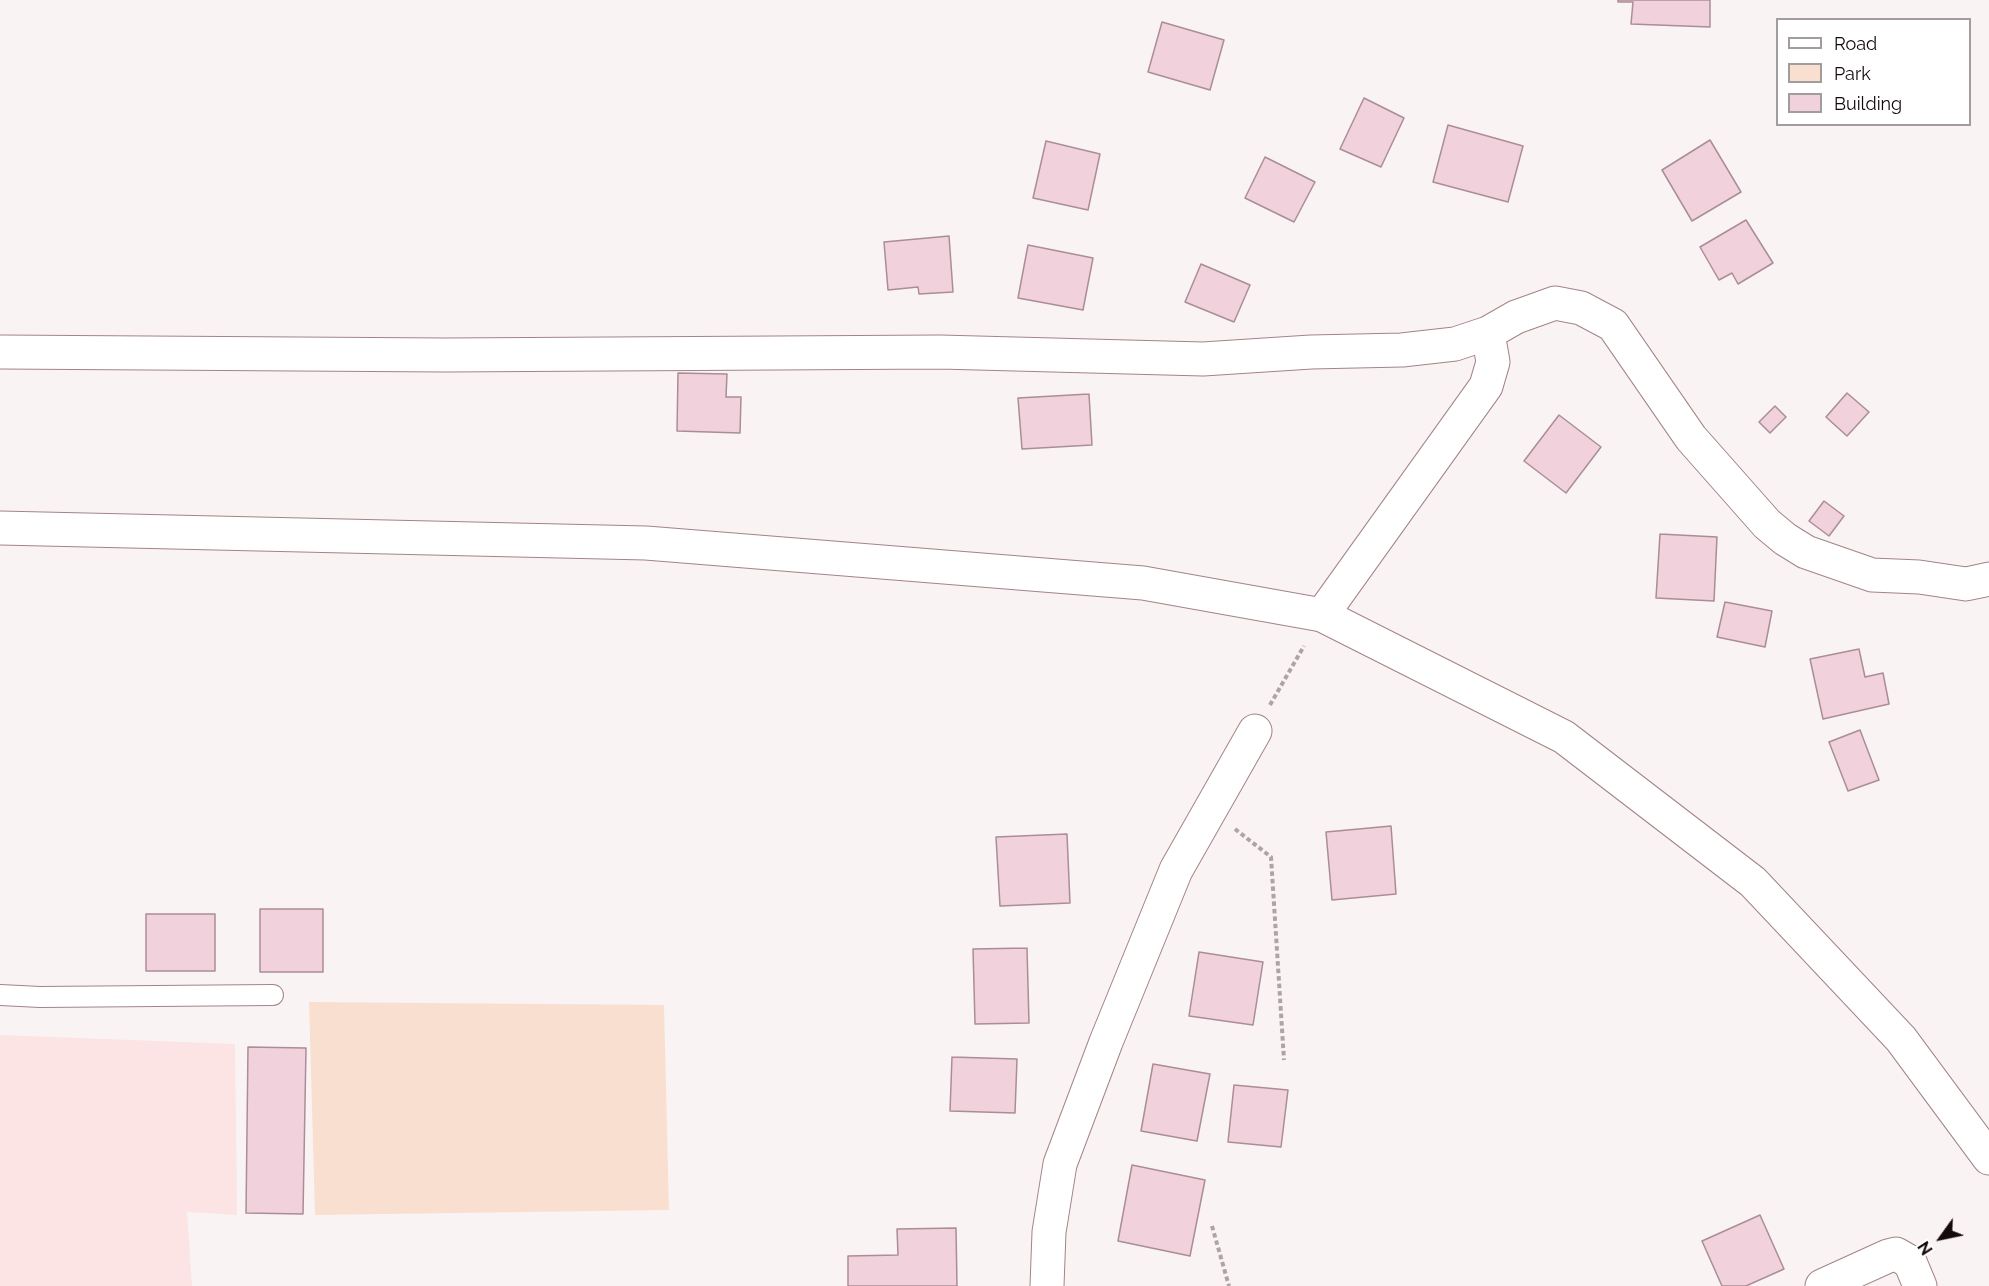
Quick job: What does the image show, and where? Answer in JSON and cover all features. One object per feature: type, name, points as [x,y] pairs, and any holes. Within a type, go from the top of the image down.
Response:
[{"type":"street","points":[[0,352],[435,355],[940,352],[1203,359],[1311,352],[1402,350],[1455,344],[1488,333],[1516,317],[1555,303],[1581,308],[1613,325],[1691,438],[1767,524],[1785,539],[1806,552],[1872,575],[1918,577],[1966,584],[1989,579]]},
{"type":"street","points":[[1322,615],[1486,386],[1493,362],[1488,333]]},
{"type":"street","points":[[0,528],[646,543],[1143,583],[1322,615],[1564,737],[1753,882],[1901,1039],[1989,1158]]},
{"type":"street","points":[[1047,1286],[1049,1232],[1060,1164],[1106,1042],[1176,870],[1255,731]]},
{"type":"street","points":[[1822,1286],[1896,1254],[1910,1262],[1920,1286]]},
{"type":"lane","points":[[0,995],[40,997],[273,995]]},
{"type":"path","points":[[1255,731],[1322,615]]},
{"type":"path","points":[[1210,810],[1271,857],[1284,1060]]},
{"type":"path","points":[[1212,1226],[1229,1286]]},
{"type":"shaded area","points":[[0,1035],[235,1044],[237,1215],[187,1212],[192,1286],[0,1286]]},
{"type":"green space","points":[[309,1002],[664,1005],[669,1210],[315,1215]]},
{"type":"building","points":[[1618,0],[1710,0],[1710,27],[1631,24],[1633,2],[1618,2]]},
{"type":"building","points":[[1162,22],[1224,40],[1210,90],[1148,72]]},
{"type":"building","points":[[1364,98],[1404,118],[1381,167],[1340,149]]},
{"type":"building","points":[[1448,125],[1523,146],[1508,202],[1433,182]]},
{"type":"building","points":[[1710,140],[1741,192],[1692,221],[1662,170]]},
{"type":"building","points":[[1046,141],[1100,154],[1088,210],[1033,198]]},
{"type":"building","points":[[1265,157],[1315,182],[1294,222],[1245,198]]},
{"type":"building","points":[[1746,220],[1773,263],[1738,284],[1732,273],[1719,280],[1700,247]]},
{"type":"building","points":[[949,236],[953,292],[919,294],[918,287],[888,290],[884,242]]},
{"type":"building","points":[[1028,245],[1093,258],[1083,310],[1018,298]]},
{"type":"building","points":[[1201,264],[1250,285],[1234,322],[1185,302]]},
{"type":"building","points":[[678,373],[727,374],[726,397],[741,397],[740,433],[677,431]]},
{"type":"building","points":[[1847,393],[1869,412],[1847,436],[1826,417]]},
{"type":"building","points":[[1089,394],[1092,445],[1022,449],[1018,398]]},
{"type":"building","points":[[1775,406],[1786,417],[1770,433],[1759,422]]},
{"type":"building","points":[[1559,415],[1601,447],[1566,493],[1524,461]]},
{"type":"building","points":[[1824,501],[1844,516],[1829,536],[1809,521]]},
{"type":"building","points":[[1660,534],[1717,537],[1714,601],[1656,598]]},
{"type":"building","points":[[1725,602],[1772,611],[1765,647],[1717,637]]},
{"type":"building","points":[[1859,649],[1865,677],[1883,673],[1889,704],[1823,719],[1810,659]]},
{"type":"building","points":[[1860,730],[1879,780],[1848,791],[1829,742]]},
{"type":"building","points":[[1391,826],[1396,894],[1332,900],[1326,832]]},
{"type":"building","points":[[1067,834],[1070,903],[1000,906],[996,837]]},
{"type":"building","points":[[260,909],[323,909],[323,972],[260,972]]},
{"type":"building","points":[[146,914],[215,914],[215,971],[146,971]]},
{"type":"building","points":[[1027,948],[1029,1023],[975,1024],[973,949]]},
{"type":"building","points":[[1199,952],[1263,962],[1253,1025],[1189,1016]]},
{"type":"building","points":[[248,1047],[306,1048],[303,1214],[246,1213]]},
{"type":"building","points":[[952,1057],[1017,1059],[1015,1113],[950,1111]]},
{"type":"building","points":[[1153,1064],[1210,1074],[1197,1141],[1141,1131]]},
{"type":"building","points":[[1234,1085],[1288,1090],[1281,1147],[1228,1142]]},
{"type":"building","points":[[1132,1165],[1205,1180],[1190,1256],[1118,1241]]},
{"type":"building","points":[[1760,1215],[1784,1269],[1746,1286],[1722,1286],[1702,1241]]},
{"type":"building","points":[[956,1228],[957,1286],[848,1286],[848,1256],[898,1255],[897,1229]]}]
